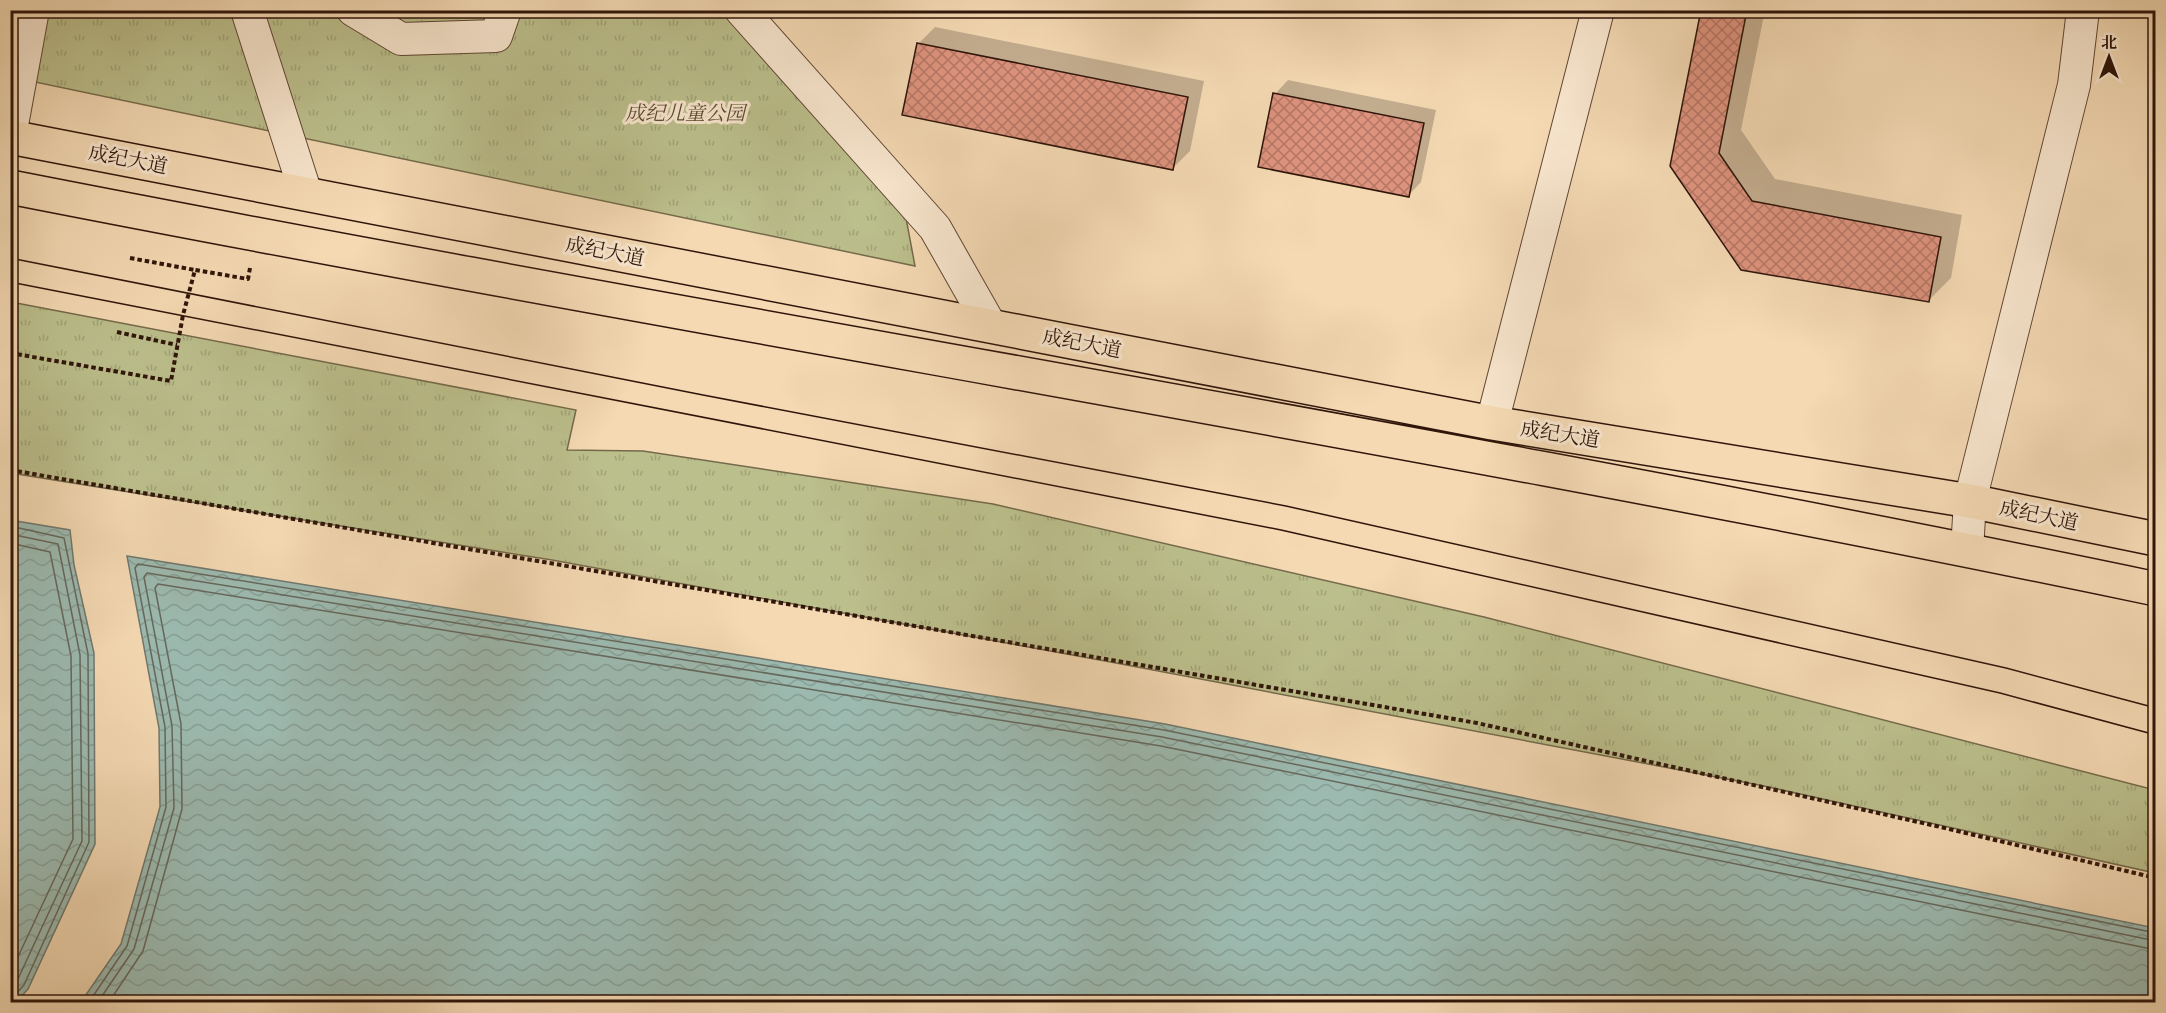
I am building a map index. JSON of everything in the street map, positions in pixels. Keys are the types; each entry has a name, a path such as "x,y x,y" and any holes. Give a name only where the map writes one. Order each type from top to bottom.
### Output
{"main road":[{"name":"成纪大道","path":"10,136 1492,423 1970,501 2156,539"},
{"name":"成纪大道","path":"10,187 257,235 991,366 1967,550 2156,589"}],"street":[{"path":"10,136 33,10"},
{"path":"247,10 306,194"},
{"path":"353,10 401,39 496,36 505,10"},
{"path":"741,10 935,228 990,326"},
{"path":"1492,423 1598,10"},
{"path":"1967,550 1970,501 2074,85 2083,10"}],"path":[{"path":"130,258 248,279 257,235"},
{"path":"10,353 171,381 195,270"},
{"path":"117,332 177,345"},
{"path":"10,470 1477,723 2156,878"}],"green space":[{"name":"成纪儿童公园","path":"11,11 732,11 900,186 915,266 11,77"},
{"path":"11,302 576,410 567,450 643,451 993,504 1484,617 2155,790 2155,873 1764,786 1116,663 552,560 11,473"}],"water":[{"path":"10,520 70,530 74,565 94,653 95,844 28,989 16,1002 10,1002"},
{"path":"127,556 1165,724 2155,928 2155,1002 81,1002 121,944 160,807 159,728"}],"building":[{"path":"1701,10 1747,10 1719,153 1752,201 1941,237 1929,302 1741,270 1670,166"},
{"path":"917,43 1188,97 1173,170 902,115"},
{"path":"1273,93 1424,123 1409,197 1258,167"}],"tram line":[{"path":"10,258 703,395 1286,506 2006,668 2156,708"},
{"path":"10,282 1281,530 2000,693 2156,735"}]}
